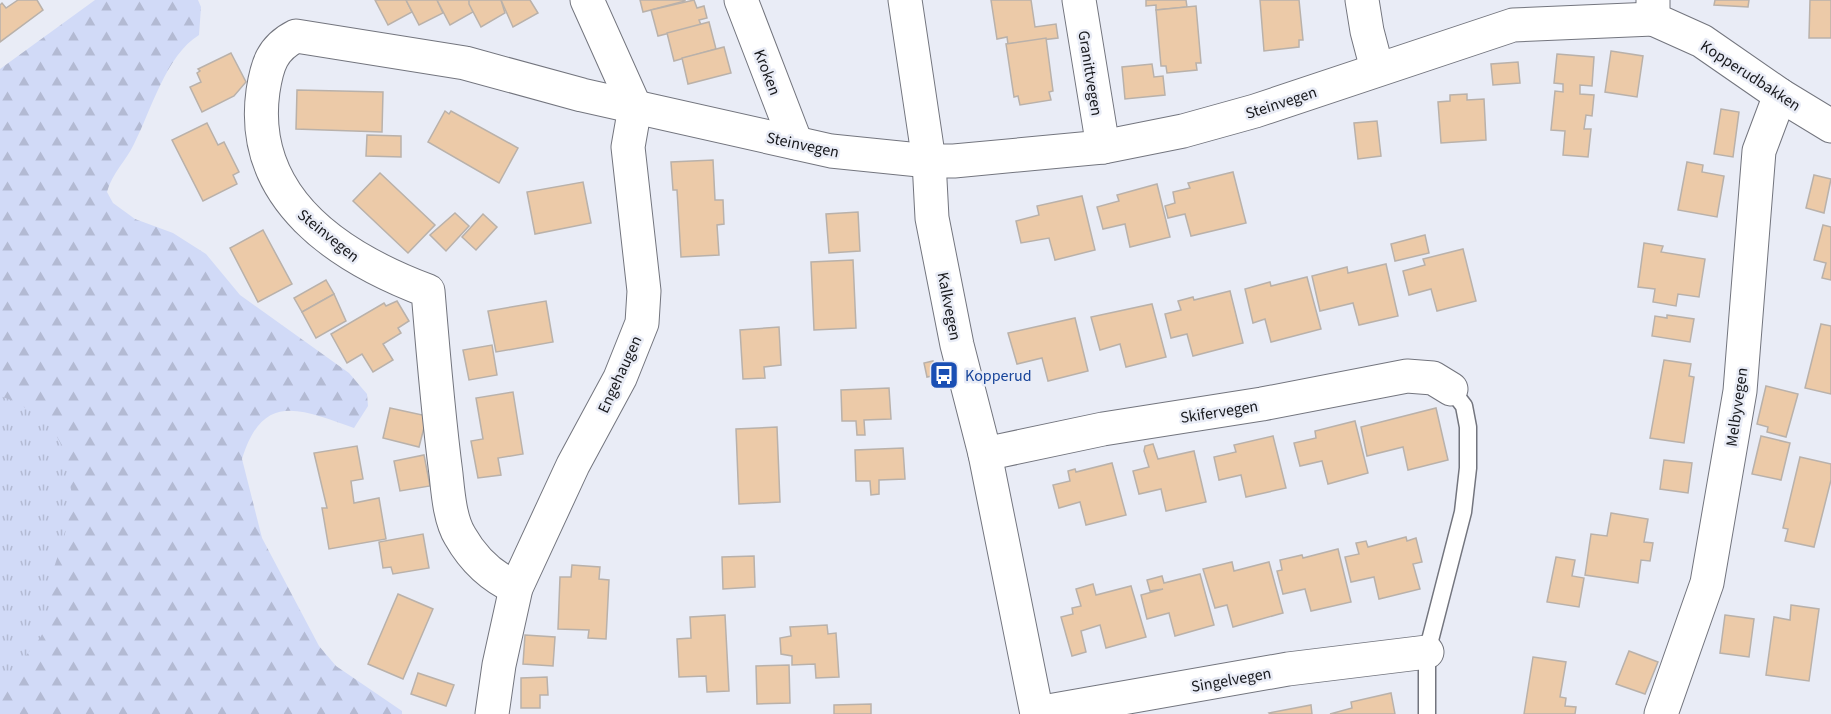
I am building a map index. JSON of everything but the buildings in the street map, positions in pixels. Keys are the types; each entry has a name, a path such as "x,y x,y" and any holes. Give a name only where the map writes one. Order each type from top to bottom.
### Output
{"street":[{"path":"587,0 634,107"},
{"name":"Kroken","path":"741,0 796,143"},
{"name":"Kalkvegen","path":"904,0 929,161 935,229 957,345 985,454 1037,713"},
{"name":"Granittvegen","path":"1079,0 1103,147"},
{"path":"1362,0 1377,69"},
{"name":"Steinvegen","path":"516,588 499,580 476,560 458,534 448,492 439,426 428,291 392,278 351,257 301,216 282,189 266,150 262,100 266,74 273,52 281,43 296,36 465,63 634,107 831,151 929,161 1103,147 1183,131 1245,114 1513,25 1653,10"},
{"name":"Kopperudbakken","path":"1653,10 1702,41 1780,96 1831,126"},
{"name":"Melbyvegen","path":"1661,714 1707,583 1740,391 1759,151 1780,96"},
{"name":"Engehaugen","path":"492,714 499,665 516,588 573,465 620,378 642,323 644,291 628,147 634,107"},
{"name":"Skifervegen","path":"985,454 1103,429 1262,404 1407,376 1433,378 1451,389"},
{"name":"Singelvegen","path":"1037,713 1288,669 1427,652"}],"lane":[{"path":"1427,714 1427,652 1463,512 1468,468 1468,427 1464,406 1451,389"}],"green space":[{"path":"95,0 198,0 201,7 199,35 187,44 168,70 134,144 112,179 107,192 113,203 135,219 173,233 206,254 240,295 349,373 367,394 368,406 354,428 301,412 286,411 273,414 261,423 251,437 242,459 262,538 319,646 336,666 402,711 402,714 0,714 0,688 40,638 53,614 47,588 64,538 73,500 63,448 50,424 16,402 0,396 0,69"},
{"path":"0,380 47,384 73,451 87,591 0,712"}],"place":[{"name":"Kopperud","path":"944,375"}]}
